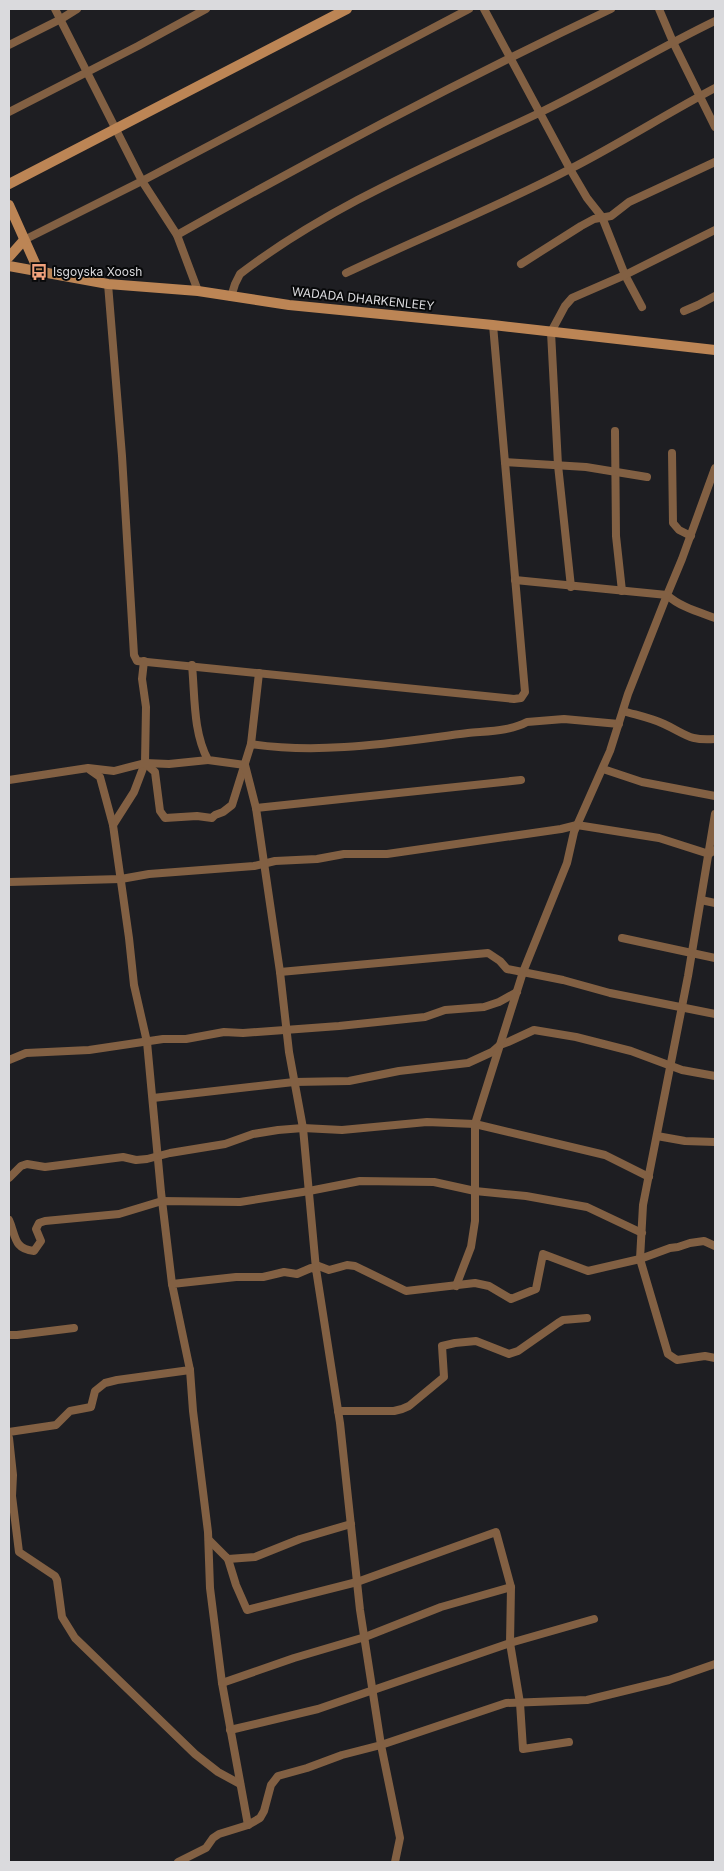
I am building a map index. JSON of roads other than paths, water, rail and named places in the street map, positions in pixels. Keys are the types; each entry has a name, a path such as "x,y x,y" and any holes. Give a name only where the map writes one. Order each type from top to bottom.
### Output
{"main road":[{"path":"9,184 347,9"},
{"path":"9,205 39,272"},
{"path":"9,257 24,240"},
{"name":"WADADA DHARKENLEEY","path":"9,266 108,284 198,291 289,305 493,325 715,350"}],"street":[{"path":"55,9 142,181 177,235 198,291"},
{"path":"9,45 77,9"},
{"path":"9,112 206,9"},
{"path":"24,240 142,181 469,9"},
{"path":"484,9 511,56 539,113 570,169 587,198 602,217 625,275 642,308"},
{"path":"177,235 292,171 511,56 611,9"},
{"path":"659,9 673,42 715,127"},
{"path":"231,297 240,274 320,221 413,171 539,113 715,21"},
{"path":"346,273 509,199 570,169 715,88"},
{"path":"521,264 581,226 602,217 611,216 630,202 715,162"},
{"path":"571,587 558,465 551,332 565,306 572,298 625,275 715,230"},
{"path":"108,284 123,475 134,655 137,660 347,683 521,698 525,692 493,325"},
{"path":"684,310 698,306 715,296"},
{"path":"615,431 616,536 622,591"},
{"path":"672,453 674,523 679,530 691,536"},
{"path":"505,462 616,471 648,478"},
{"path":"456,1286 471,1247 476,1221 475,1124 522,972 567,863 577,825 602,769 715,468"},
{"path":"515,580 667,595 673,600 702,614 715,618"},
{"path":"113,826 134,792 145,763 146,707 142,679 144,661"},
{"path":"192,666 199,737 208,760"},
{"path":"145,763 155,772 160,811 165,818 197,816 212,818 232,805 251,744 259,673"},
{"path":"623,710 664,724 695,740 715,739"},
{"path":"251,744 272,747 326,748 386,744 492,731 528,722 564,719 619,724"},
{"path":"9,780 88,768 114,771 145,763 169,764 208,760 245,764"},
{"path":"245,764 256,808 280,972 286,1029 303,1128 316,1267 338,1411 357,1582 372,1689 400,1838 395,1862"},
{"path":"88,768 100,777 113,826 134,985 147,1042 162,1202 172,1284 190,1370 193,1411 209,1540 210,1588 222,1683 248,1825"},
{"path":"602,769 642,782 715,796"},
{"path":"256,808 521,780"},
{"path":"715,814 712,852 701,900 682,1008 643,1205 640,1259 668,1354 677,1360 705,1356 715,1358"},
{"path":"9,882 121,880 167,872 264,864 275,861 344,854 387,854 561,829 577,825 659,838 712,852"},
{"path":"701,900 715,903"},
{"path":"622,938 715,958"},
{"path":"280,972 488,953 500,960 507,969 564,980 610,993 715,1014"},
{"path":"9,1060 26,1053 89,1050 162,1039 186,1039 224,1032 243,1033 339,1026 425,1017 445,1010 484,1007 500,1002 517,992"},
{"path":"153,1098 294,1082 349,1080 399,1071 468,1063 492,1052 500,1045 534,1030 543,1030 631,1051 682,1070 715,1076"},
{"path":"9,1178 21,1166 27,1164 45,1167 124,1157 141,1160 225,1144 253,1134 303,1128 342,1130 426,1122 475,1124 605,1155 649,1177"},
{"path":"656,1136 685,1141 715,1142"},
{"path":"9,1220 15,1239 21,1247 34,1251 41,1241 36,1229 39,1222 119,1214 162,1202 240,1202 360,1181 434,1182 475,1191 526,1196 587,1207 642,1233"},
{"path":"172,1284 236,1277 263,1277 284,1272 297,1274 316,1267 328,1270 347,1265 355,1266 406,1291 475,1283 489,1286 511,1298 536,1289 543,1254 588,1271 640,1259 690,1242 704,1241 715,1246"},
{"path":"338,1411 394,1411 409,1406 444,1377 442,1346 455,1342 476,1341 509,1354 518,1350 558,1322 586,1318"},
{"path":"9,1335 74,1328"},
{"path":"9,1432 56,1425 70,1411 91,1407 95,1391 105,1383 126,1378 190,1370"},
{"path":"9,1438 13,1475 12,1496 19,1552 55,1576 62,1618 75,1638 195,1754 218,1772 240,1784"},
{"path":"228,1559 255,1556 300,1539 351,1524"},
{"path":"209,1540 228,1559 236,1585 247,1610 357,1582 496,1532 511,1587 510,1643 520,1703 523,1750 569,1742"},
{"path":"222,1683 294,1658 365,1637 442,1607 511,1587"},
{"path":"230,1730 318,1709 510,1643 594,1619"},
{"path":"178,1862 206,1848 218,1834 248,1825 260,1818 264,1811 271,1785 278,1776 506,1704 587,1700 669,1680 715,1664"}],"place":[{"name":"Isgoyska Xoosh","path":"39,272"}]}
